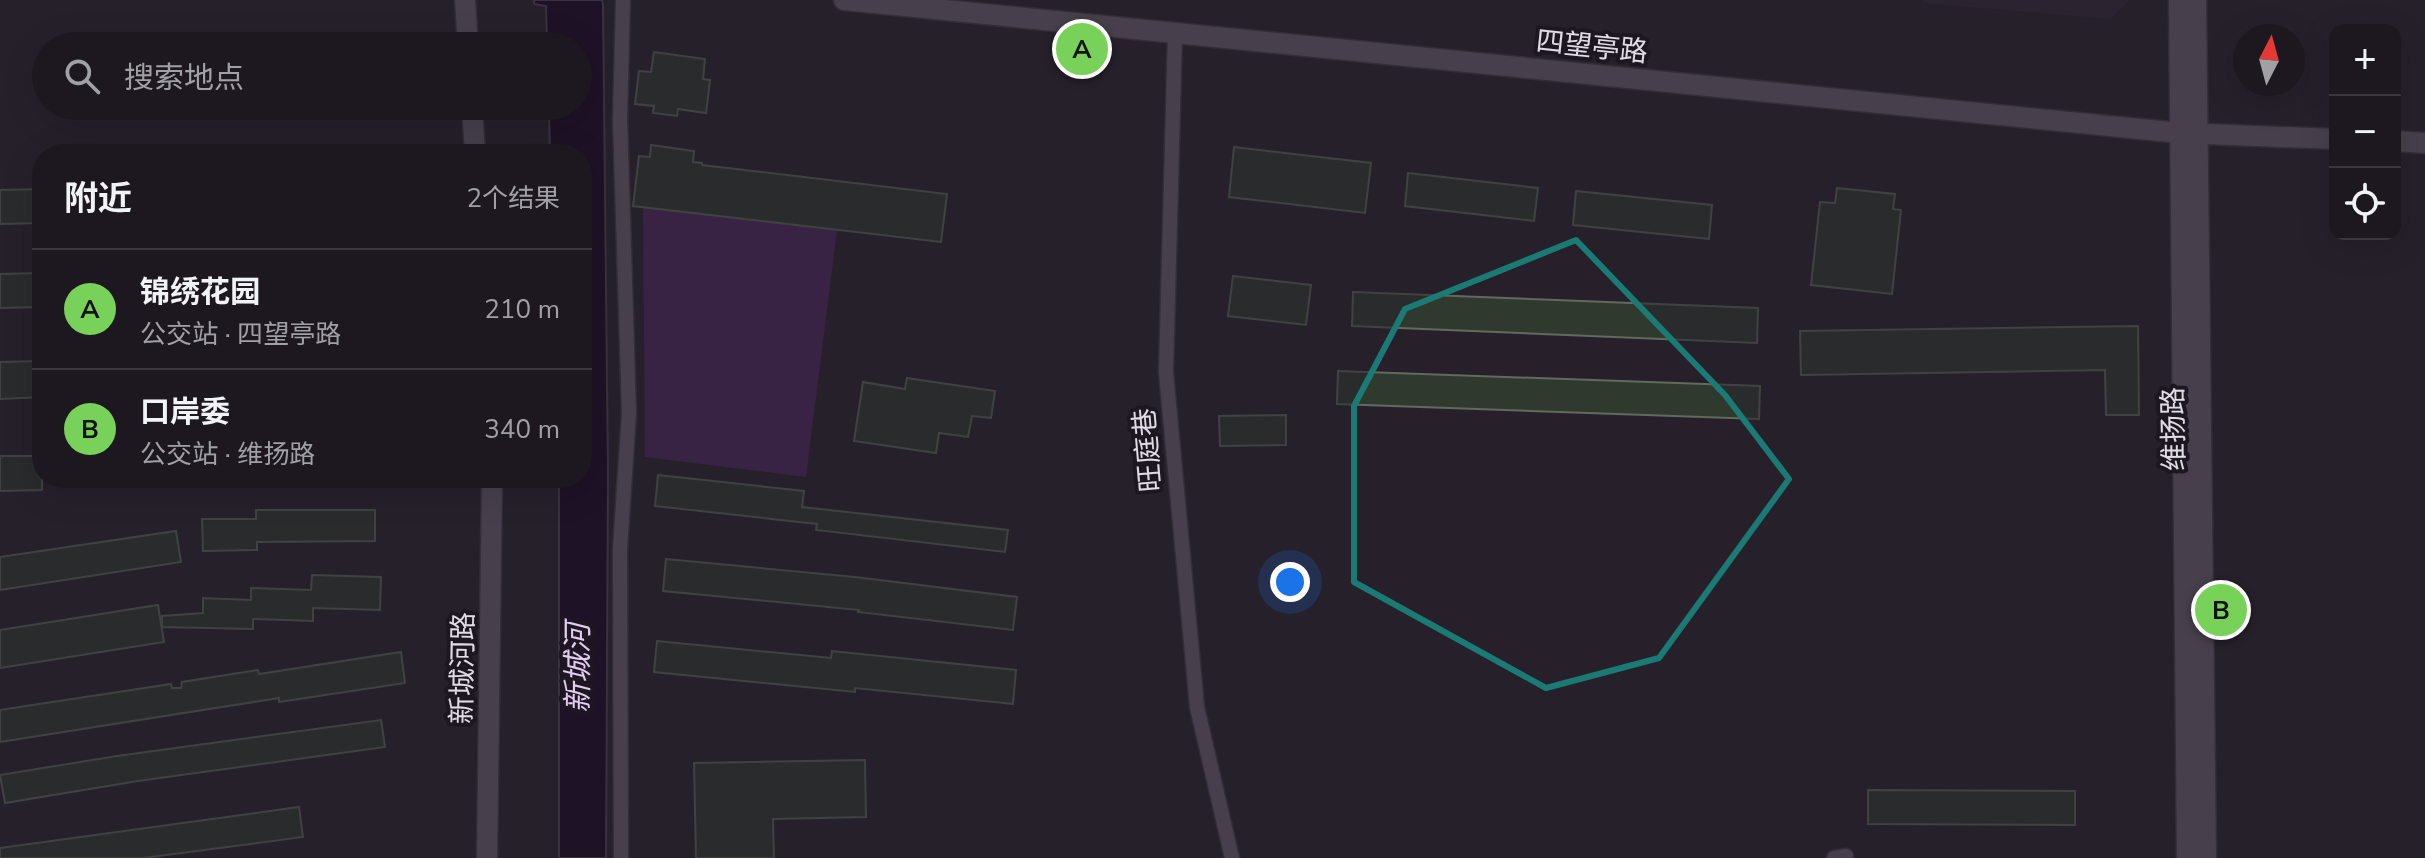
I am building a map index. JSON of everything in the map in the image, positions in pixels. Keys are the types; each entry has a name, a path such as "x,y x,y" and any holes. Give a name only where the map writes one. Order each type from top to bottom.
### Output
{"street":[{"path":"465,0 467,32"},
{"path":"621,858 620,549 629,413 620,119 623,0"},
{"name":"四望亭路","path":"844,0 2189,133 2329,139"},
{"name":"维扬路","path":"2179,0 2189,133 2206,858"},
{"name":"维扬路","path":"2187,858 2189,133 2196,0"},
{"name":"旺庭巷","path":"1175,33 1166,372 1197,707 1232,858"},
{"path":"473,120 474,144"},
{"path":"2401,141 2425,143"},
{"name":"新城河路","path":"487,858 492,488"}],"highlighted area":[{"path":"1576,240 1725,395 1789,479 1659,658 1546,688 1354,582 1354,406 1405,309"}],"shaded area":[{"path":"1923,0 2130,0 2110,19 1923,3"},
{"path":"643,207 837,230 806,477 645,457"}],"water":[{"name":"新城河","path":"534,0 602,0 603,4 608,473 606,858 559,858 559,488 592,488 592,144 550,144 549,120 592,120 592,32 547,32 546,6 534,4"}],"building":[{"path":"654,52 705,59 703,79 710,80 706,113 678,109 677,116 653,113 654,106 635,104 639,71 651,72"},
{"path":"651,145 694,151 693,162 702,165 947,194 941,242 633,206 639,156 650,157"},
{"path":"1234,147 1371,163 1365,213 1229,197"},
{"path":"1408,173 1538,188 1534,221 1405,206"},
{"path":"1837,188 1895,194 1893,209 1901,210 1892,294 1811,285 1820,202 1835,203"},
{"path":"32,189 32,223 0,224 0,190"},
{"path":"1576,191 1712,205 1709,239 1573,225"},
{"path":"32,273 32,307 0,308 0,274"},
{"path":"1233,276 1311,285 1306,325 1228,316"},
{"path":"1353,292 1758,308 1757,343 1352,326"},
{"path":"2138,326 2139,415 2106,415 2105,370 1801,375 1800,331"},
{"path":"32,361 32,397 0,399 0,362"},
{"path":"1338,371 1760,386 1759,419 1337,404"},
{"path":"907,378 995,391 991,418 972,416 968,437 939,433 936,453 854,441 863,382 905,389"},
{"path":"1286,415 1286,445 1220,446 1219,416"},
{"path":"0,456 32,456 32,488 42,490 0,491"},
{"path":"658,475 804,491 802,507 1008,530 1005,552 816,530 817,524 655,506"},
{"path":"256,510 375,510 375,541 257,542 257,550 203,551 202,519 256,519"},
{"path":"176,531 181,562 0,590 0,557"},
{"path":"666,559 855,577 1017,597 1013,630 859,610 663,591"},
{"path":"312,575 381,577 380,610 313,608 313,621 253,619 253,629 162,627 162,616 203,613 203,598 251,600 251,588 311,590"},
{"path":"158,605 164,642 0,668 0,630"},
{"path":"657,641 831,658 832,651 1016,670 1013,704 654,672"},
{"path":"401,652 405,683 279,702 279,698 0,742 0,710 171,684 172,688 181,688 182,682 258,670 259,674"},
{"path":"381,720 385,747 5,803 0,775"},
{"path":"865,760 866,817 773,819 774,858 696,858 694,763"},
{"path":"1868,790 2075,791 2075,825 1868,824"},
{"path":"299,807 303,837 143,858 0,858 0,848"}],"place":[{"name":"锦绣花园","path":"1082,49"},
{"name":"口岸委","path":"2221,610"}]}
